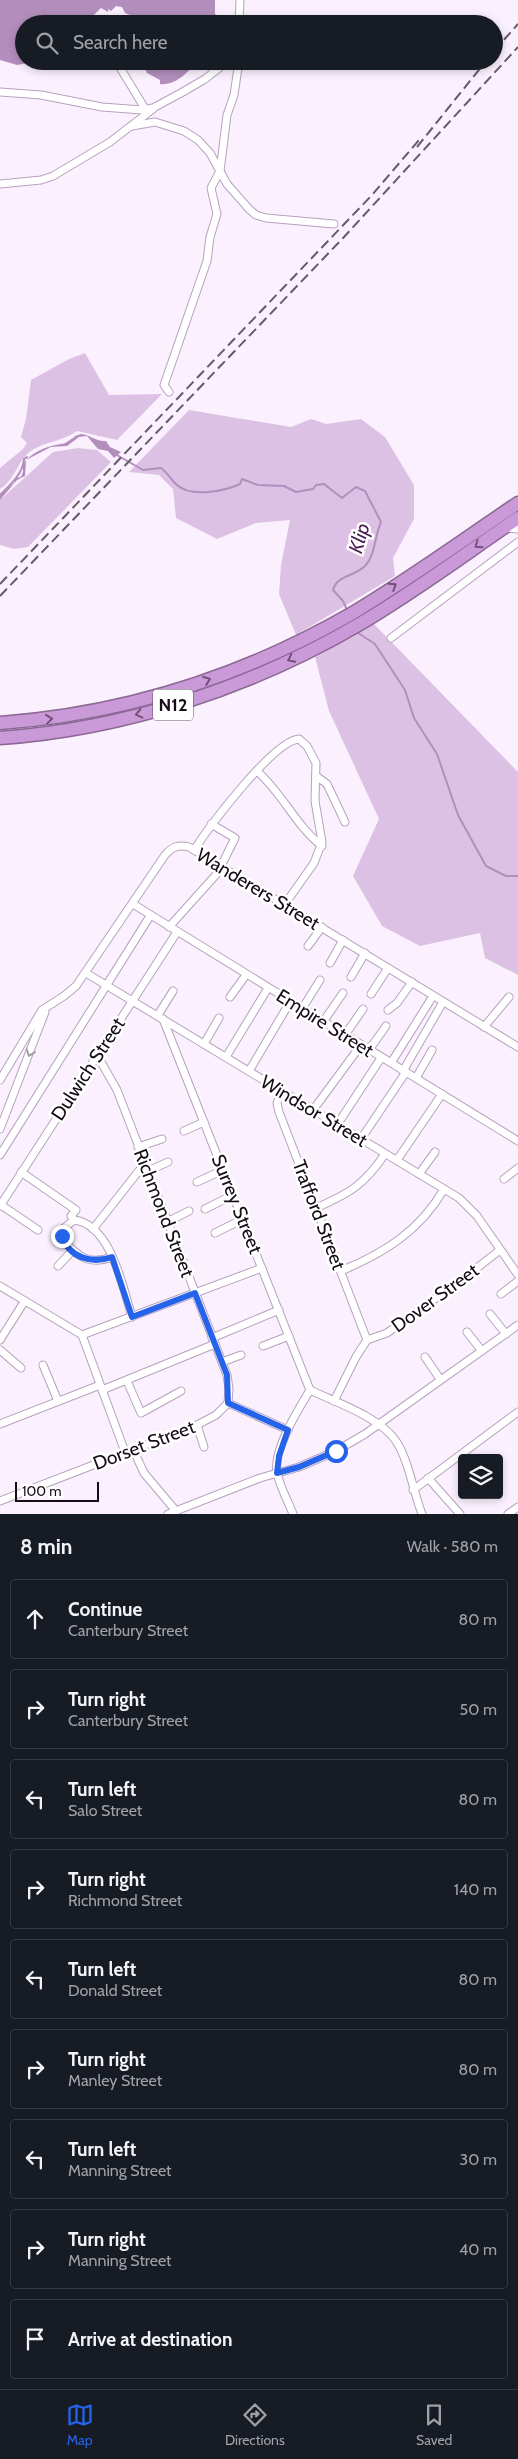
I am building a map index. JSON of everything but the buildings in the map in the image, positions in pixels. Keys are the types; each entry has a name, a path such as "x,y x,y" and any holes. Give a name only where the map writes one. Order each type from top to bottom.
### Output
{"highway":[{"name":"N12","path":"0,723 89,713 161,695 277,652 353,612 518,503"},
{"name":"N12","path":"0,738 76,728 162,709 230,686 335,638 359,624 518,518"}],"street":[{"path":"239,15 240,0"},
{"path":"122,70 155,122"},
{"path":"0,184 41,180 53,176 110,142 132,126 149,110 205,79 216,70"},
{"path":"169,392 164,385 207,261 210,237 217,214 211,188 220,171 227,115 234,95 237,70"},
{"path":"0,92 41,95 102,107 149,110"},
{"path":"132,126 155,122 184,131 198,140 210,152 227,184 256,215 266,218 334,224"},
{"path":"503,528 518,529"},
{"path":"391,638 518,542"},
{"path":"194,850 211,824 258,772 290,742 299,739 308,746 312,754 316,776 316,814 322,846 309,871 284,904"},
{"path":"258,772 277,790 310,835 322,846"},
{"path":"316,776 327,784 345,822"},
{"path":"169,927 222,867 235,838 211,824"},
{"name":"Wanderers Street","path":"46,1007 71,992 169,851 180,845 194,850 518,1047"},
{"name":"Empire Street","path":"133,904 518,1141"},
{"path":"0,1155 108,986 150,916"},
{"path":"308,946 322,927"},
{"name":"Dulwich Street","path":"0,1206 177,932"},
{"path":"330,963 343,940"},
{"path":"351,977 365,953"},
{"path":"371,994 388,968"},
{"name":"Windsor Street","path":"86,973 444,1189 472,1211 518,1275"},
{"path":"230,997 246,975"},
{"path":"302,1009 320,980"},
{"path":"388,1010 397,1003 412,982"},
{"path":"226,1057 268,988"},
{"path":"160,1017 173,991"},
{"path":"324,1022 343,992"},
{"path":"391,1063 433,996"},
{"path":"484,1027 509,998"},
{"path":"249,1071 290,1002"},
{"path":"361,1140 404,1071 443,1002"},
{"path":"0,1080 46,1007"},
{"path":"0,1129 46,1007"},
{"path":"345,1036 363,1009"},
{"name":"Surrey Street","path":"160,1017 204,1122 310,1390"},
{"path":"204,1044 219,1018"},
{"path":"369,1050 386,1026"},
{"path":"312,1110 361,1045"},
{"path":"416,1078 432,1050"},
{"name":"Richmond Street","path":"97,1055 116,1090 222,1362 229,1388 228,1403"},
{"path":"337,1125 381,1058"},
{"name":"Trafford Street","path":"282,1090 277,1103 279,1112 367,1340"},
{"path":"397,1160 442,1094"},
{"path":"184,1131 204,1122"},
{"path":"138,1147 162,1139"},
{"path":"419,1174 435,1152"},
{"path":"316,1208 342,1197 357,1187 369,1176 385,1154"},
{"path":"148,1171 168,1162"},
{"path":"93,1229 145,1163"},
{"path":"504,1179 518,1168"},
{"path":"197,1182 223,1170"},
{"path":"22,1172 76,1210 72,1216 74,1220"},
{"path":"341,1271 378,1254 405,1236 422,1220 444,1189"},
{"path":"205,1209 233,1195"},
{"path":"0,1206 38,1230"},
{"path":"167,1222 189,1212"},
{"path":"215,1233 243,1219"},
{"path":"74,1220 85,1223 104,1241 112,1257 132,1317"},
{"path":"74,1220 63,1229 62,1236 64,1242 72,1250 87,1261 102,1261 112,1257"},
{"path":"58,1266 72,1250"},
{"name":"Dover Street","path":"367,1340 387,1333 500,1250"},
{"path":"82,1336 262,1268"},
{"path":"501,1294 518,1281"},
{"path":"0,1286 82,1336 125,1452"},
{"path":"0,1340 24,1302"},
{"path":"0,1424 58,1402 127,1381 279,1310"},
{"path":"490,1314 506,1334"},
{"path":"168,1514 277,1473 299,1467 329,1454 379,1424 440,1379 518,1326"},
{"path":"467,1332 482,1351"},
{"path":"263,1346 289,1336"},
{"path":"334,1401 352,1364 367,1340"},
{"path":"0,1350 20,1368"},
{"path":"222,1362 241,1355"},
{"path":"425,1357 440,1379"},
{"path":"43,1365 58,1402"},
{"path":"127,1381 142,1413 181,1392"},
{"path":"293,1514 277,1473 279,1456 288,1430 310,1390 379,1424 389,1433 400,1449 422,1514"},
{"path":"228,1403 288,1430"},
{"name":"Dorset Street","path":"0,1502 197,1425 216,1414 228,1403"},
{"path":"413,1490 518,1412"},
{"path":"197,1425 204,1447"},
{"path":"133,1449 144,1473 176,1511"},
{"path":"428,1478 460,1514"},
{"path":"508,1514 518,1507"}],"shaded area":[{"path":"0,0 215,0 216,15 130,15 125,13 122,7 116,6 111,11 108,9 108,12 101,8 94,15 15,15 15,64 0,60"},
{"path":"146,70 190,70 176,81 166,84 160,84 160,80 147,73"},
{"path":"85,353 109,395 162,394 117,440 77,431 36,448 26,455 10,480 0,489 0,468 23,449 27,443 21,437 26,419 31,380 69,359"},
{"path":"189,410 291,427 311,419 326,424 361,419 385,437 414,485 414,519 393,558 395,576 296,635 279,594 281,565 290,520 256,523 217,539 176,518 173,489 159,475 129,472"},
{"path":"81,434 106,441 110,447 121,452 114,458 108,451 98,449 87,436 79,437 67,446 51,447 26,460 44,448 69,443 75,436"},
{"path":"78,448 97,450 111,462 28,547 14,549 0,545 0,500 53,452"},
{"path":"26,460 25,476 17,480 0,500 0,494 14,483 16,478 21,477 23,463"},
{"path":"373,623 518,772 518,975 485,958 480,933 420,946 382,926 353,876 379,819 329,711 315,657"}],"waterway":[{"name":"Klip","path":"64,445 73,439"},
{"name":"Klip","path":"115,454 143,470 161,468 177,485 191,491 208,492 226,489 240,484 242,479 258,485 284,486 296,492 313,489 316,485 324,484 342,498 356,487 365,491 381,522 368,562 361,570 338,581 333,590 343,601 347,610"},
{"name":"Klip","path":"0,495 19,474 24,459 27,457"},
{"name":"Klip","path":"355,631 375,644 405,690 414,718 437,754 458,815 486,866 506,876 518,876"}],"railway":[{"path":"503,41 518,24"},
{"path":"503,63 518,47"},
{"path":"417,147 479,70"},
{"path":"0,596 344,237 497,70"},
{"path":"0,584 372,195 419,140"}],"route":[{"path":"62,1236 64,1242 72,1250 87,1261 102,1261 112,1257 132,1317 195,1293 227,1375 229,1388 228,1403 288,1430 279,1456 277,1473 316,1461 336,1451"}]}
